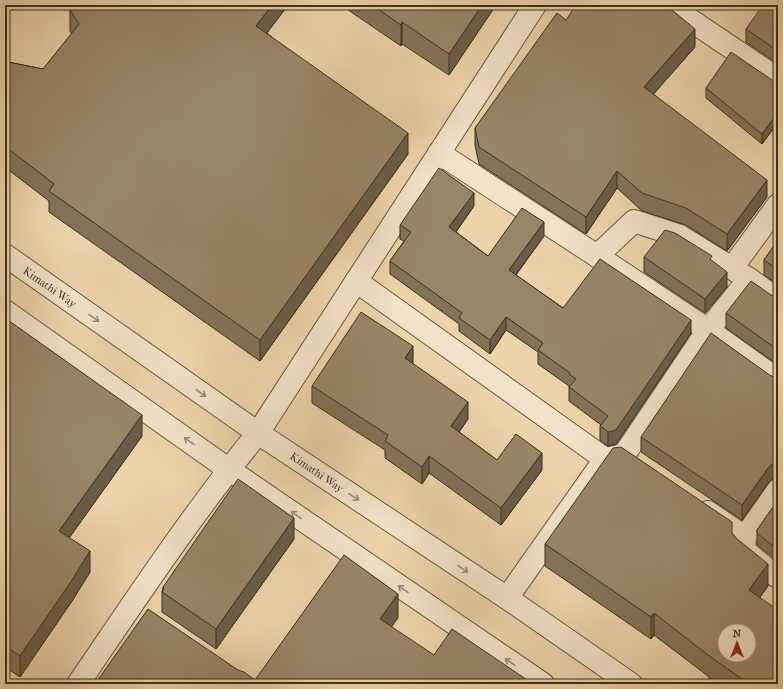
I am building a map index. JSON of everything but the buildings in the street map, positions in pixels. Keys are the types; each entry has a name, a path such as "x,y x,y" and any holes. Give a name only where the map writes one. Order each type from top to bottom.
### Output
{"street":[{"path":"78,684 228,469 258,433 535,5"},
{"path":"668,5 778,79"},
{"path":"439,153 708,330 778,380"},
{"path":"507,598 622,459 708,330 741,274 778,205"},
{"path":"597,256 634,221 680,236 741,274 778,300"},
{"name":"Kimathi Way","path":"5,255 258,433 507,598 631,684"},
{"path":"356,281 622,459"},
{"path":"5,311 228,469 542,684"},
{"path":"778,490 745,537 744,550 778,577"},
{"path":"694,502 745,537"},
{"path":"131,606 150,619"}]}
